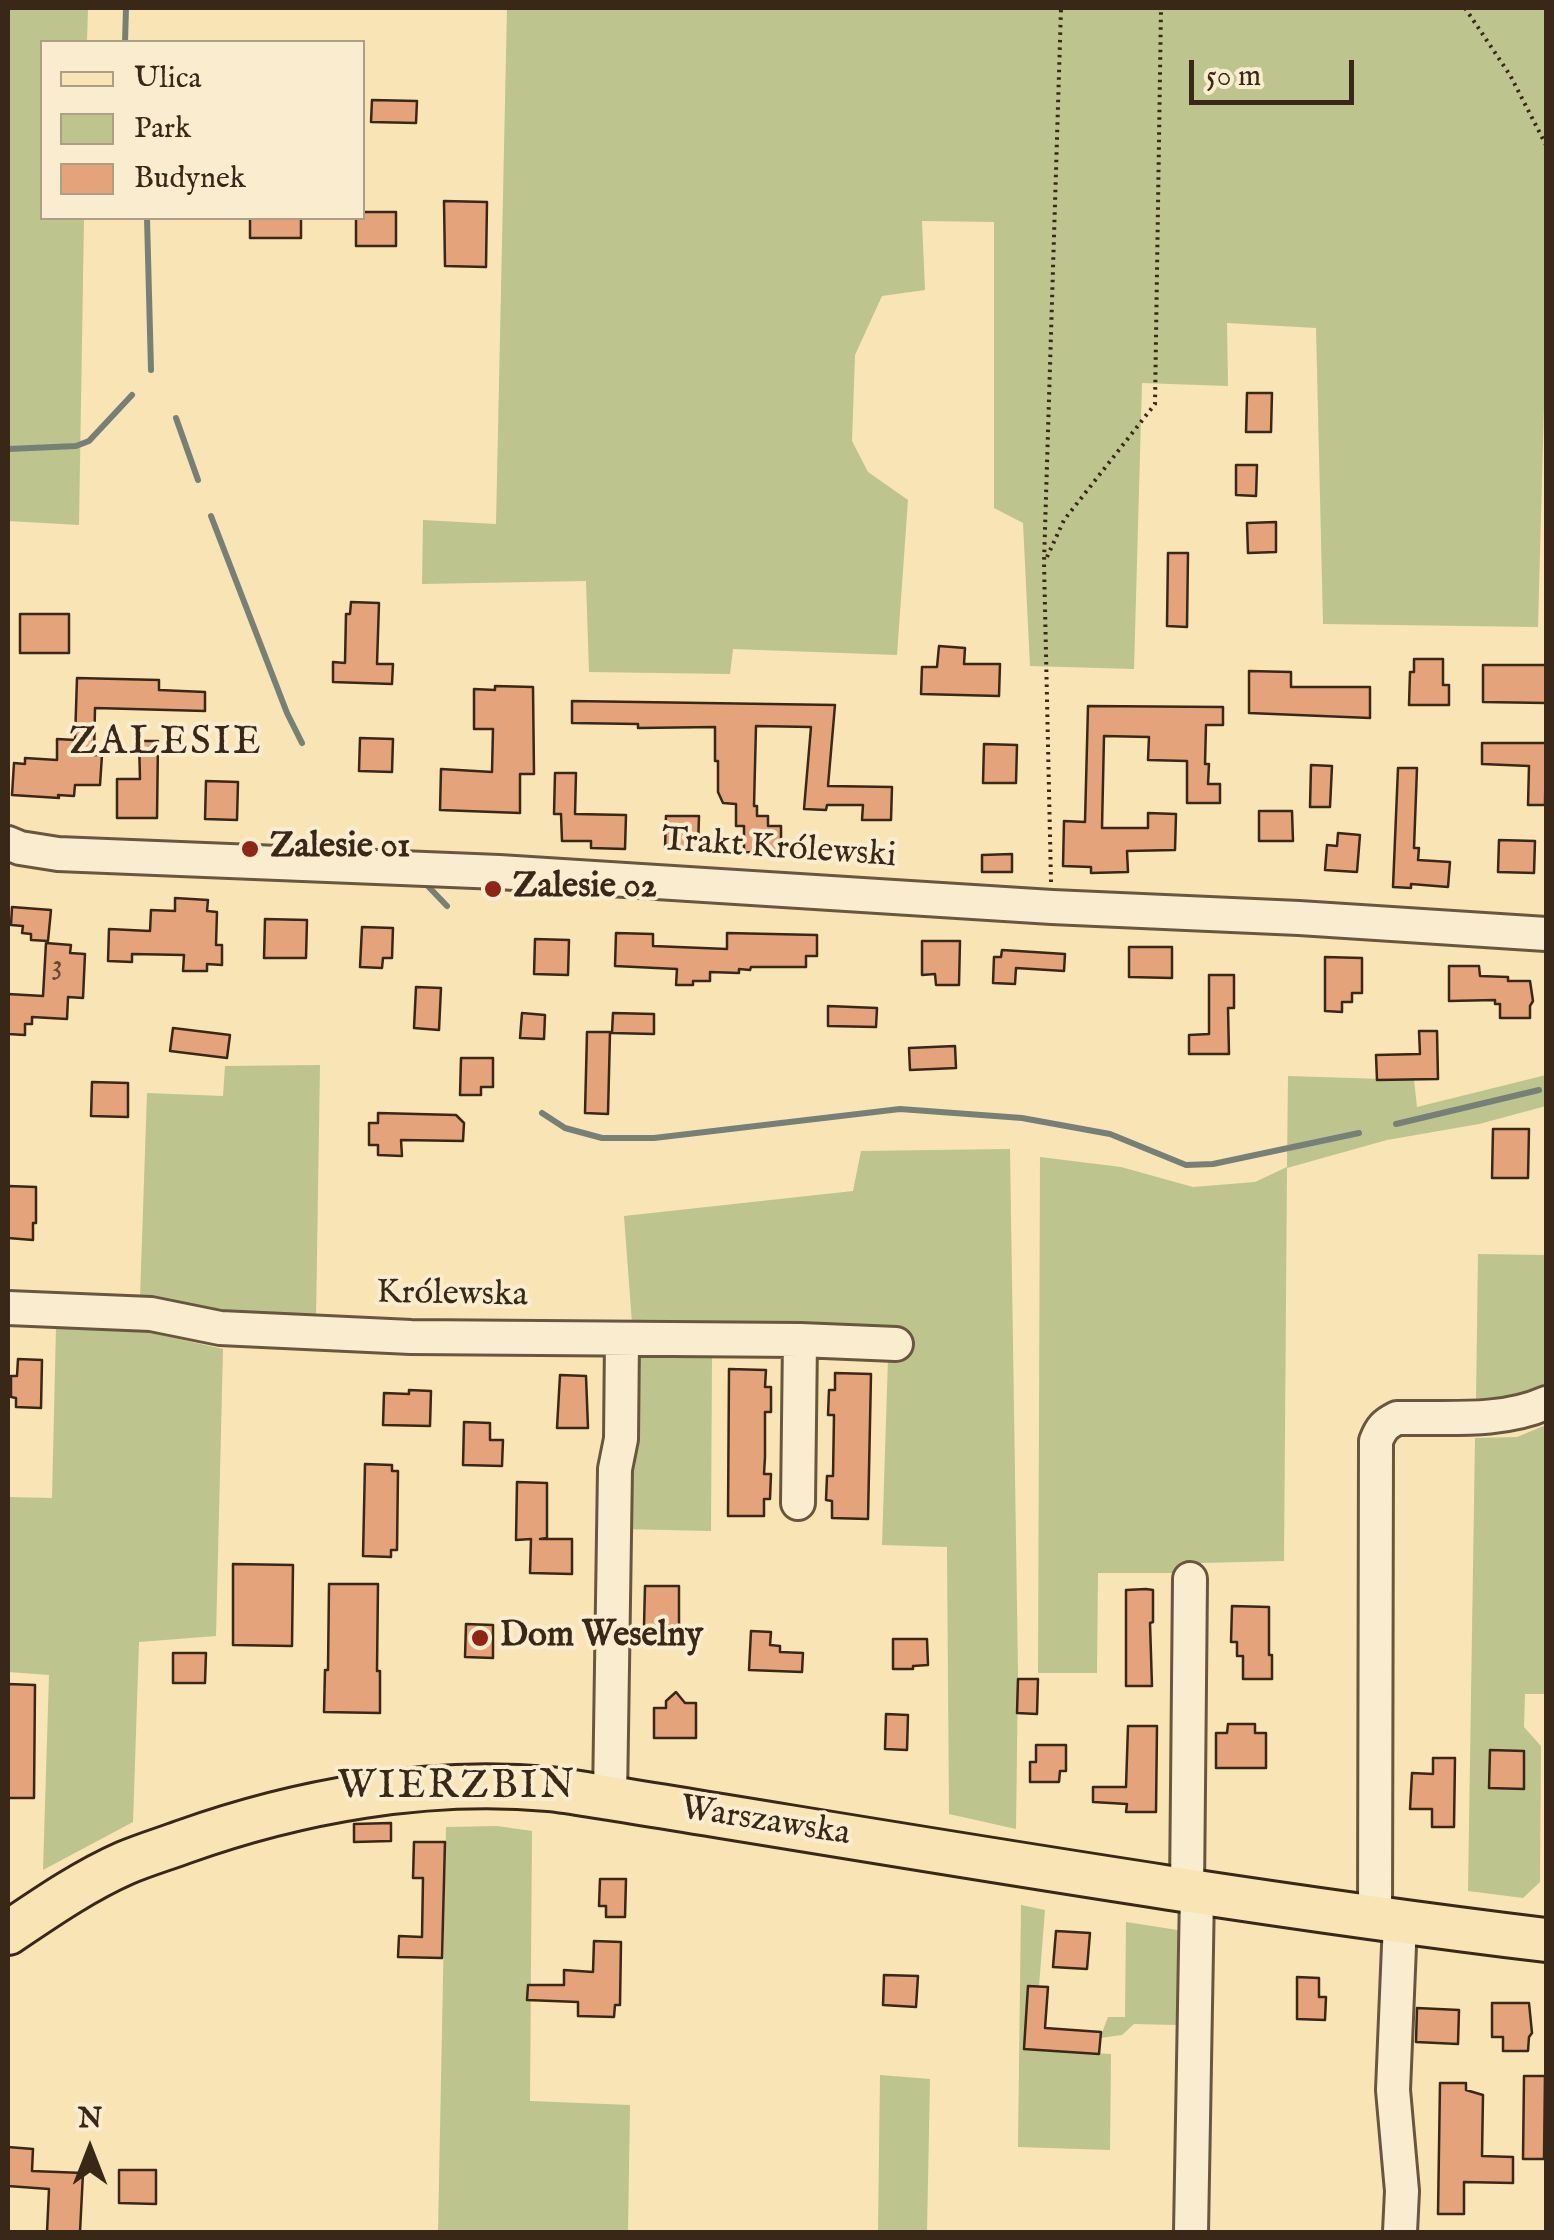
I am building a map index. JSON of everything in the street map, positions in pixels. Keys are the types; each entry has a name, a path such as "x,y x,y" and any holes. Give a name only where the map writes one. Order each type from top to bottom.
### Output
{"main road":[{"name":"Warszawska","path":"8,1933 47,1906 125,1863 236,1823 385,1793 492,1787 549,1789 1192,1892 1546,1940"}],"street":[{"name":"Trakt Królewski","path":"8,843 58,854 481,871 1546,934"},
{"name":"Królewska","path":"8,1308 151,1314 220,1328 411,1336 896,1344"},
{"path":"610,1798 615,1469 621,1439 622,1340"},
{"path":"798,1502 800,1340"},
{"path":"1400,2232 1402,2191 1393,2090 1376,1441 1381,1428 1398,1418 1499,1416 1532,1410 1546,1403"},
{"path":"1190,1579 1191,2232"}],"path":[{"path":"1052,907 1044,562 1060,8"},
{"path":"1044,562 1064,520 1156,404 1161,8"},
{"path":"1465,8 1510,75 1546,145"}],"green space":[{"path":"8,8 88,8 87,40 40,40 40,220 84,220 79,525 8,521"},
{"path":"507,8 1546,8 1546,332 1538,627 1323,624 1316,328 1227,323 1228,386 1142,383 1134,669 1030,666 1023,523 994,508 994,222 922,221 925,290 882,296 855,355 852,441 868,472 908,500 897,655 733,649 730,674 589,672 586,581 422,584 423,520 496,524"},
{"path":"320,1065 316,1317 220,1316 140,1298 147,1093 223,1096 225,1066"},
{"path":"1546,1075 1546,1106 1479,1124 1387,1140 1287,1168 1284,1561 1182,1562 1181,1573 1098,1573 1097,1673 1038,1673 1040,1157 1121,1167 1193,1187 1255,1182 1287,1167 1288,1076 1414,1080 1417,1107"},
{"path":"1010,1149 1018,1671 1016,1829 949,1814 947,1547 882,1545 888,1359 632,1323 624,1216 853,1191 861,1151"},
{"path":"1478,1254 1546,1255 1546,1388 1519,1401 1476,1401"},
{"path":"56,1327 139,1330 223,1349 216,1636 139,1642 133,1822 43,1870 49,1675 8,1672 8,1497 52,1498"},
{"path":"712,1356 711,1531 621,1529 632,1357"},
{"path":"1546,1425 1546,1694 1525,1694 1524,1727 1541,1746 1540,1882 1523,1898 1468,1891 1475,1438 1517,1437"},
{"path":"497,1826 532,1831 530,2101 630,2105 628,2232 438,2232 446,1827"},
{"path":"1021,1905 1045,1910 1039,1986 1028,1986 1024,2049 1111,2054 1110,2150 1018,2147"},
{"path":"1126,1922 1184,1931 1178,2025 1134,2024 1122,2035 1100,2038 1108,2017 1125,2017"},
{"path":"880,2075 930,2079 927,2232 878,2232"}],"building":[{"path":"372,100 417,101 416,123 371,122"},
{"path":"444,201 487,202 486,267 445,266"},
{"path":"365,212 396,212 396,246 356,246 356,220 365,220"},
{"path":"250,220 301,220 301,238 250,238"},
{"path":"1247,393 1272,393 1271,432 1246,432"},
{"path":"1236,465 1257,465 1256,496 1236,495"},
{"path":"1276,522 1276,552 1248,553 1247,523"},
{"path":"1168,553 1188,553 1187,627 1167,626"},
{"path":"351,602 379,603 377,664 393,664 392,684 333,682 333,662 345,663 346,614 350,614"},
{"path":"20,614 69,614 69,653 20,653"},
{"path":"939,646 965,648 964,664 1000,664 999,696 921,694 922,667 937,667"},
{"path":"1414,659 1443,659 1443,685 1449,685 1449,705 1409,705"},
{"path":"1483,665 1546,665 1546,703 1483,702"},
{"path":"1249,671 1291,672 1291,687 1370,687 1370,718 1249,713"},
{"path":"77,678 159,680 159,690 205,692 205,711 95,708 94,755 102,755 100,785 75,785 74,796 58,795 59,798 12,795 14,763 25,764 25,758 57,760 57,739 75,740"},
{"path":"495,686 533,687 534,774 520,774 520,813 440,810 441,769 492,772 493,729 474,729 474,689 495,690"},
{"path":"572,701 835,705 828,786 892,787 891,820 862,820 863,805 804,809 811,727 756,726 754,806 757,816 768,816 768,826 781,826 781,853 744,852 744,826 736,826 736,804 723,803 718,792 715,727 638,728 638,724 572,723"},
{"path":"1088,706 1223,707 1223,725 1206,725 1208,784 1220,784 1220,803 1187,803 1187,761 1148,760 1149,737 1104,736 1102,828 1148,828 1148,813 1176,814 1175,850 1127,851 1128,872 1091,873 1091,867 1063,866 1064,821 1085,822"},
{"path":"360,738 393,739 392,772 359,771"},
{"path":"139,741 158,741 157,818 117,818 117,779 140,779"},
{"path":"1482,743 1546,743 1545,805 1528,805 1529,766 1482,764"},
{"path":"984,744 1017,745 1016,783 983,783"},
{"path":"1311,765 1332,766 1330,807 1310,807"},
{"path":"1398,768 1417,768 1414,848 1419,848 1418,860 1450,862 1448,887 1393,887"},
{"path":"555,773 576,773 575,814 626,815 625,849 591,848 591,841 562,841 561,814 554,814"},
{"path":"206,781 238,782 237,820 205,819"},
{"path":"1259,811 1292,811 1293,841 1259,841"},
{"path":"666,816 699,816 698,850 665,849"},
{"path":"1338,833 1360,835 1357,872 1325,870 1327,845 1337,846"},
{"path":"1499,840 1535,841 1534,873 1498,872"},
{"path":"1012,854 1012,872 982,872 982,855"},
{"path":"175,898 208,900 207,911 217,912 216,945 222,945 222,965 207,964 207,971 183,971 184,955 132,954 132,962 108,961 109,929 150,931 151,910 175,911"},
{"path":"12,907 51,910 48,941 31,940 31,934 22,933 23,926 11,925"},
{"path":"265,919 307,920 306,958 264,958"},
{"path":"362,927 393,928 392,958 383,958 382,968 360,967"},
{"path":"616,933 653,934 653,946 727,949 727,933 817,935 817,956 806,956 806,967 710,972 710,981 676,985 677,969 615,966"},
{"path":"535,939 569,940 568,975 534,974"},
{"path":"922,941 960,941 959,985 936,985 935,974 922,975"},
{"path":"46,943 71,945 70,953 85,954 83,998 68,997 67,1019 32,1017 32,1024 25,1024 25,1035 8,1034 8,994 43,996"},
{"path":"1129,947 1172,947 1172,978 1129,977"},
{"path":"1002,950 1065,954 1064,971 1016,968 1015,984 993,983 994,957 1001,957"},
{"path":"1325,957 1362,958 1362,993 1352,993 1352,1002 1342,1002 1342,1012 1325,1011"},
{"path":"1449,966 1479,966 1480,976 1530,981 1530,1018 1500,1018 1500,1004 1495,1004 1495,1000 1449,1001"},
{"path":"1209,975 1234,975 1234,1008 1228,1008 1229,1054 1189,1054 1189,1035 1209,1034"},
{"path":"416,987 441,988 439,1030 414,1028"},
{"path":"828,1006 877,1008 876,1027 828,1026"},
{"path":"522,1013 545,1015 544,1039 520,1038"},
{"path":"613,1013 654,1014 654,1034 612,1033"},
{"path":"173,1028 230,1035 227,1058 170,1051"},
{"path":"1419,1031 1437,1031 1438,1079 1377,1080 1376,1055 1420,1054"},
{"path":"587,1032 610,1032 608,1114 585,1113"},
{"path":"955,1046 956,1068 910,1070 909,1048"},
{"path":"461,1058 493,1058 493,1087 481,1087 481,1095 460,1095"},
{"path":"92,1082 128,1083 128,1117 91,1116"},
{"path":"378,1113 456,1115 464,1123 463,1141 401,1140 402,1156 378,1155 378,1145 369,1145 369,1123 378,1123"},
{"path":"1493,1129 1529,1129 1528,1178 1492,1178"},
{"path":"8,1186 36,1187 33,1240 8,1238"},
{"path":"18,1359 42,1360 41,1408 16,1407 16,1398 11,1397 11,1376 17,1376"},
{"path":"729,1369 766,1370 765,1387 771,1387 771,1412 765,1412 764,1474 771,1474 770,1499 764,1499 764,1516 728,1516"},
{"path":"835,1373 871,1374 868,1519 832,1518 832,1501 826,1500 827,1476 833,1476 834,1415 828,1415 829,1390 835,1390"},
{"path":"560,1375 586,1376 588,1428 557,1428"},
{"path":"409,1390 431,1391 430,1426 383,1425 384,1393 409,1394"},
{"path":"464,1422 490,1423 490,1440 503,1440 502,1466 463,1465"},
{"path":"365,1464 392,1465 392,1471 398,1471 397,1550 391,1550 391,1557 363,1556"},
{"path":"517,1482 547,1483 547,1538 540,1539 572,1539 572,1574 530,1573 531,1539 516,1540"},
{"path":"233,1564 293,1565 292,1646 233,1645"},
{"path":"329,1584 378,1584 380,1713 324,1712"},
{"path":"645,1586 679,1586 679,1626 644,1626"},
{"path":"1126,1590 1153,1590 1152,1686 1126,1686"},
{"path":"1232,1606 1269,1607 1272,1679 1243,1679 1243,1656 1237,1656 1237,1642 1231,1642"},
{"path":"466,1624 493,1625 493,1658 465,1657"},
{"path":"751,1631 771,1632 770,1645 780,1646 780,1652 803,1653 802,1672 749,1670"},
{"path":"893,1639 927,1639 928,1665 893,1669"},
{"path":"173,1653 206,1653 205,1683 173,1683"},
{"path":"1018,1679 1038,1679 1037,1714 1017,1713"},
{"path":"8,1684 35,1685 34,1798 8,1798"},
{"path":"676,1692 685,1703 696,1703 696,1738 654,1738 654,1708 666,1708 666,1701"},
{"path":"886,1714 908,1715 907,1750 885,1749"},
{"path":"1228,1724 1255,1724 1255,1733 1266,1733 1266,1768 1216,1768 1216,1733 1227,1733"},
{"path":"1128,1726 1157,1726 1156,1812 1126,1812 1127,1804 1093,1802 1093,1787 1126,1787"},
{"path":"1036,1745 1066,1745 1066,1771 1060,1771 1059,1782 1030,1782 1030,1762 1036,1762"},
{"path":"1490,1750 1524,1751 1524,1789 1489,1788"},
{"path":"1433,1758 1455,1758 1454,1827 1432,1827 1432,1809 1410,1809 1412,1773 1433,1774"},
{"path":"391,1823 391,1841 354,1842 354,1824"},
{"path":"414,1842 445,1842 442,1958 398,1957 399,1936 422,1937 423,1878 413,1878"},
{"path":"600,1879 626,1879 625,1917 606,1917 606,1906 599,1906"},
{"path":"1056,1931 1090,1933 1087,1969 1053,1967"},
{"path":"594,1941 621,1942 620,2005 615,2005 614,2017 578,2016 578,2002 527,2000 528,1985 564,1985 564,1970 593,1972"},
{"path":"884,1975 918,1976 916,2007 883,2005"},
{"path":"1297,1977 1319,1978 1319,1997 1326,1997 1325,2020 1297,2019"},
{"path":"1028,1986 1048,1987 1045,2028 1101,2032 1099,2054 1024,2049"},
{"path":"1492,2003 1529,2003 1532,2033 1528,2051 1503,2051 1503,2037 1492,2037"},
{"path":"1417,2008 1459,2010 1458,2044 1416,2042"},
{"path":"1524,2076 1545,2076 1544,2159 1523,2159"},
{"path":"1440,2083 1466,2083 1466,2090 1483,2095 1482,2156 1513,2157 1513,2183 1464,2182 1464,2214 1438,2214"},
{"path":"8,2147 33,2149 32,2171 83,2173 80,2232 47,2232 49,2189 8,2186"},
{"path":"119,2170 156,2170 156,2204 119,2203"}],"waterway":[{"path":"125,40 126,8"},
{"path":"147,220 151,370"},
{"path":"8,449 76,446 89,441 132,395"},
{"path":"176,418 198,480"},
{"path":"211,516 302,743"},
{"path":"424,882 447,906"},
{"path":"1396,1124 1539,1090"},
{"path":"542,1113 565,1128 602,1138 654,1138 900,1109 1022,1118 1110,1134 1186,1165 1213,1164 1359,1133"}],"place":[{"name":"Zalesie 01","path":"250,849"},
{"name":"Zalesie 02","path":"493,889"},
{"name":"Dom Weselny","path":"480,1638"}],"district":[{"name":"ZALESIE","path":"166,745"},
{"name":"WIERZBIN","path":"457,1789"}]}
